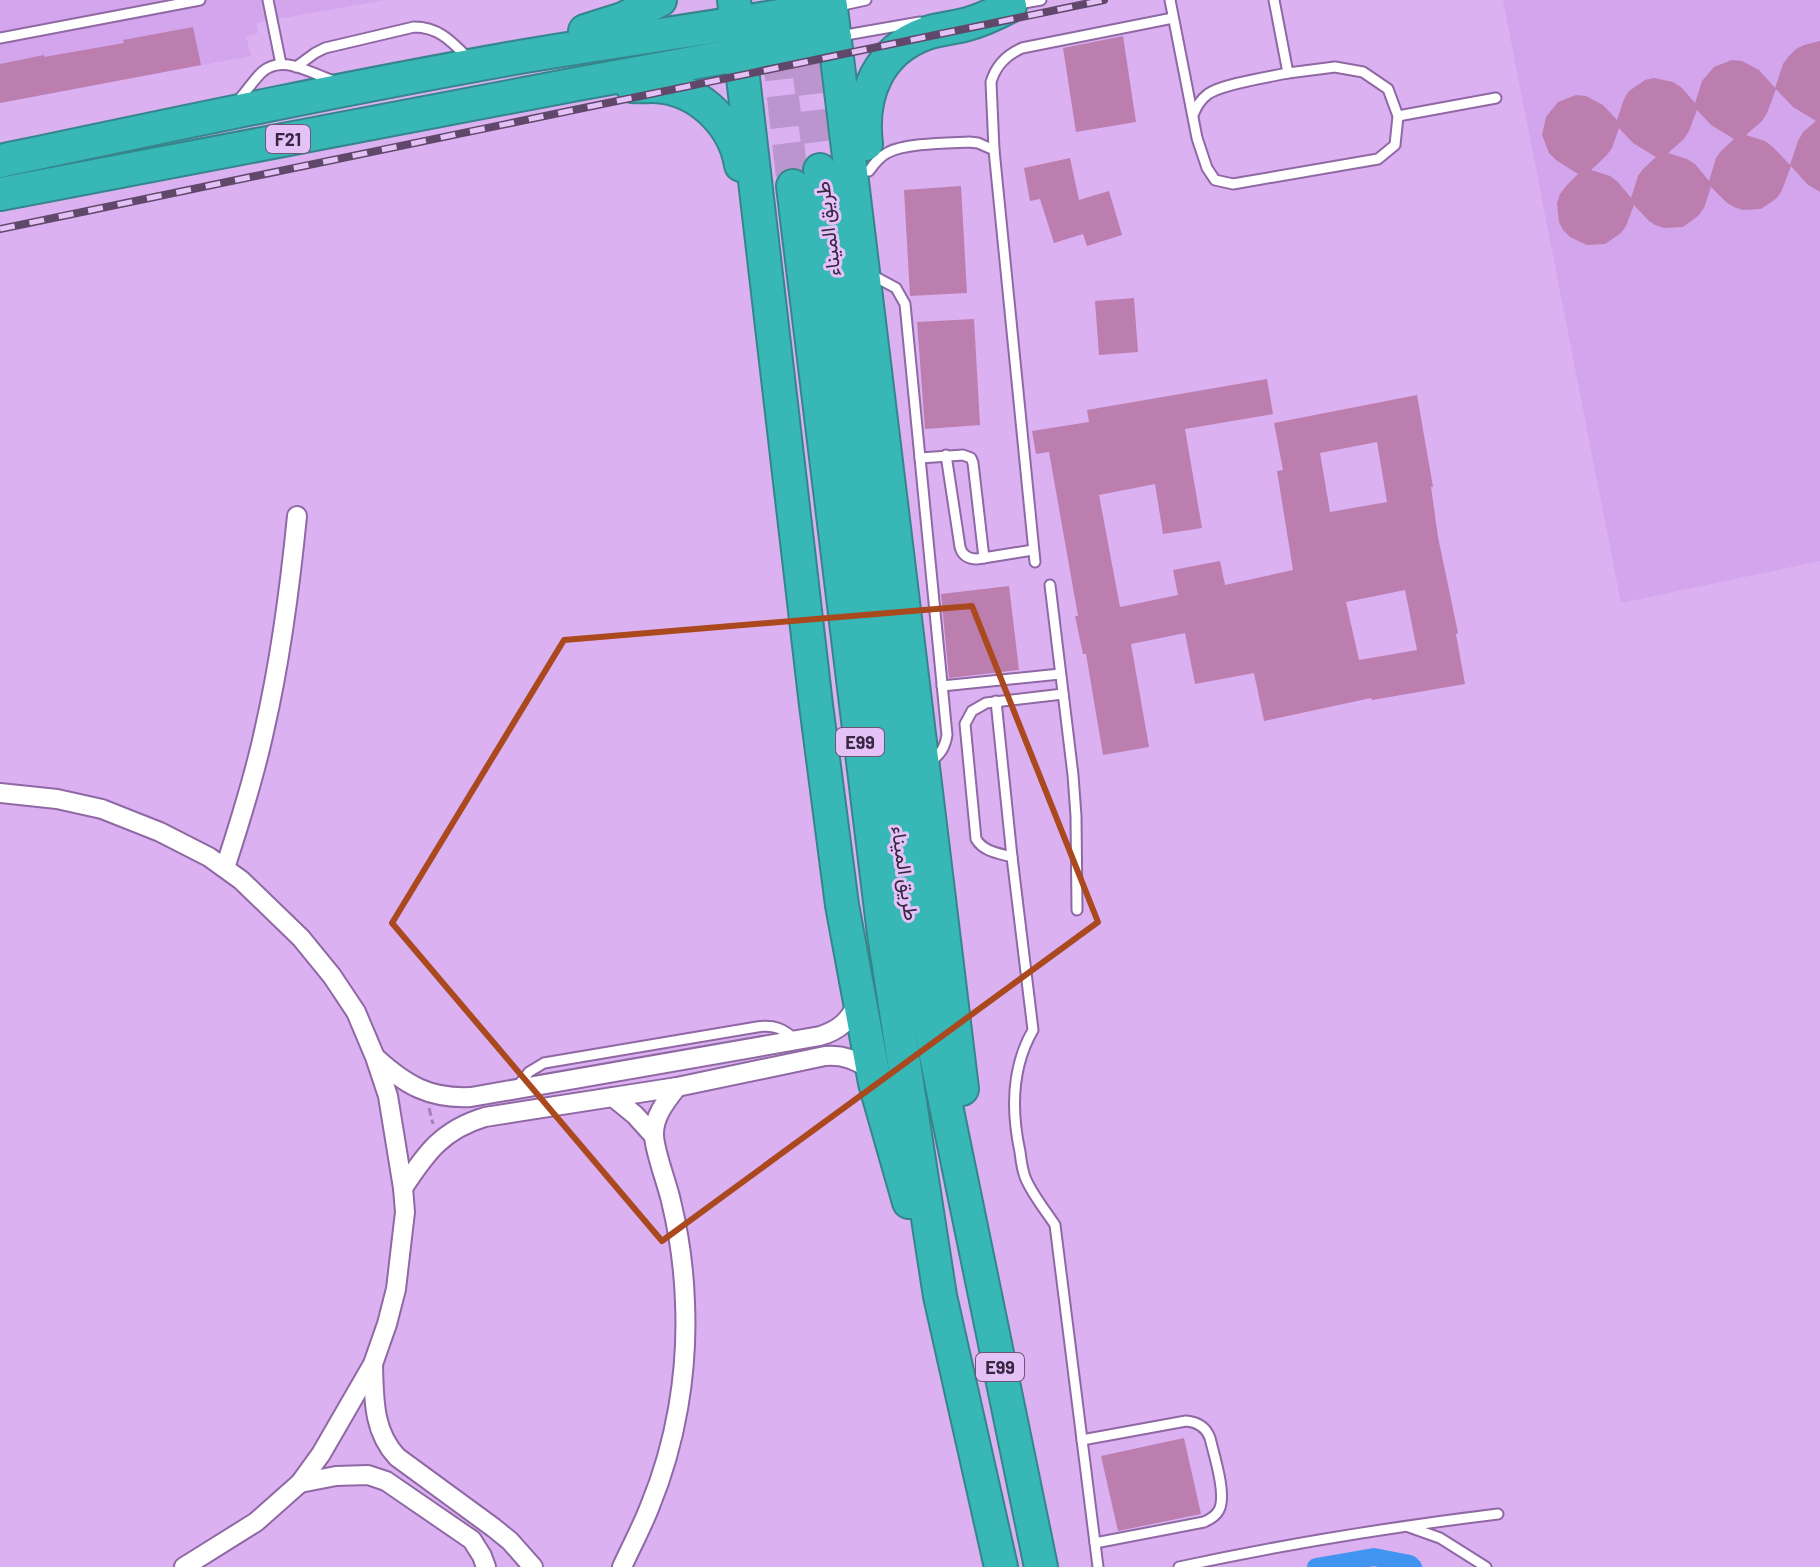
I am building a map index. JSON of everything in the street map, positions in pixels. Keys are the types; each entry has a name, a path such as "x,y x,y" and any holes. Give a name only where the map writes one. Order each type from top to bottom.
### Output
{"highway":[{"path":"528,56 542,45 623,19 660,0"},
{"path":"859,233 867,209 870,184 864,116 870,89 883,65 892,54 915,39 975,22 1010,6"},
{"path":"832,15 966,1120 965,1144 959,1167"},
{"name":"F21","path":"0,161 228,112 475,65 832,15"},
{"path":"737,26 842,905 873,1070 921,1245 940,1296"},
{"name":"F21","path":"0,194 577,84 737,26"},
{"path":"577,84 666,87 691,96 712,111 736,143 753,231 763,250"},
{"name":"طريق الميناء","path":"1001,1567 940,1296 884,934 807,178 928,1015 1041,1567"}],"street":[{"path":"225,868 247,800 271,701 290,588 297,516"},
{"path":"0,793 57,799 102,809 160,832 209,857 241,880 301,938 332,976 356,1012 388,1096 405,1212 396,1289 373,1364 321,1454 300,1483 256,1522 184,1567"},
{"path":"375,1057 406,1082 431,1093 471,1097 820,1036 838,1029 851,1017 859,999"},
{"path":"403,1188 424,1156 441,1139 485,1117 677,1087 834,1055 851,1058 873,1070"},
{"path":"622,1567 663,1472 683,1372 686,1304 682,1259 672,1203 654,1136 661,1108 677,1087"},
{"path":"613,1097 654,1136"},
{"path":"373,1364 377,1423 388,1447 397,1457 510,1541 533,1567"},
{"path":"300,1483 336,1476 368,1475 386,1481 472,1540 486,1567"}],"lane":[{"path":"0,38 200,0"},
{"path":"268,0 281,64"},
{"path":"832,15 866,0"},
{"path":"965,14 1041,0"},
{"path":"1170,0 1197,138 1207,168 1215,180 1233,184 1378,159 1395,145 1398,116 1388,89 1363,72 1335,67 1250,80 1211,92 1198,103 1193,115"},
{"path":"1274,0 1288,73"},
{"path":"832,15 936,19"},
{"path":"1035,562 994,150 991,82 1005,57 1022,48 1173,18"},
{"path":"296,67 325,48 414,27 440,32 475,65"},
{"path":"228,112 262,72 281,64 362,86"},
{"path":"1398,116 1496,98"},
{"path":"869,171 881,157 902,148 969,142 994,150"},
{"path":"863,271 896,288 905,304 947,735 939,755 923,766"},
{"path":"946,455 964,555 972,559 1033,550"},
{"path":"920,458 966,455 972,460 984,558"},
{"path":"1050,585 1076,816 1077,910"},
{"path":"942,686 1060,674"},
{"path":"1012,857 983,848 974,834 965,724 978,706 996,701 1063,694"},
{"path":"996,701 1033,1030 1024,1046 1017,1072 1014,1095 1016,1133 1025,1177 1055,1225 1098,1567"},
{"path":"1082,1440 1186,1421 1199,1423 1210,1438 1222,1495 1219,1512 1210,1520 1095,1543"},
{"path":"1179,1567 1405,1525 1498,1514"},
{"path":"1405,1525 1440,1538 1486,1567"}],"path":[{"path":"431,1093 428,1105 435,1131 441,1139"}],"highlighted area":[{"path":"972,606 1098,922 662,1241 392,923 564,640"}],"shaded area":[{"path":"0,0 384,0 256,23 258,33 246,36 251,56 0,103"},
{"path":"1503,0 1820,0 1820,561 1621,603"}],"building":[{"path":"193,27 201,65 0,103 0,64 124,43 123,40"},
{"path":"1123,36 1136,122 1076,132 1063,48"},
{"path":"1820,41 1820,192 1807,184 1791,166 1777,198 1761,209 1734,207 1711,187 1704,208 1683,227 1655,225 1634,205 1621,233 1605,244 1587,245 1563,230 1557,203 1560,194 1578,174 1549,153 1542,135 1546,117 1558,102 1576,95 1586,96 1603,105 1617,120 1629,91 1645,80 1654,78 1673,82 1695,103 1702,81 1714,67 1732,60 1742,61 1759,70 1775,88 1789,56 1804,45","holes":["1776,89 1793,107 1816,121 1803,132 1790,165 1765,141 1746,135 1762,121","1697,110 1711,125 1734,139 1716,158 1709,181 1695,164 1668,153 1684,139","1619,128 1633,143 1656,157 1638,176 1631,198 1610,176 1591,170 1612,148"]},
{"path":"1070,158 1079,200 1109,191 1122,235 1087,246 1083,234 1054,243 1040,199 1030,201 1024,168"},
{"path":"961,186 967,293 910,296 904,190"},
{"path":"1134,298 1138,352 1099,355 1095,301"},
{"path":"974,319 980,425 925,429 917,322"},
{"path":"1267,379 1273,414 1185,429 1202,528 1163,534 1155,484 1099,495 1120,607 1178,595 1173,570 1220,561 1225,585 1293,570 1277,471 1283,470 1274,423 1417,395 1438,537 1465,684 1371,698 1264,721 1254,673 1195,684 1185,633 1131,644 1149,747 1103,755 1086,654 1083,654 1075,616 1078,616 1049,452 1036,454 1032,431 1089,422 1087,410","holes":["1377,442 1387,502 1330,512 1320,453","1405,590 1417,650 1359,660 1346,602"]},
{"path":"1009,586 1019,670 949,678 941,594"},
{"path":"1184,1438 1201,1514 1118,1531 1101,1456"}],"waterway":[{"path":"1316,1567 1374,1557 1413,1567"}],"tunnel":[{"path":"772,0 793,186"},
{"path":"802,15 820,170"}],"railway":[{"path":"0,229 1104,0"}]}
